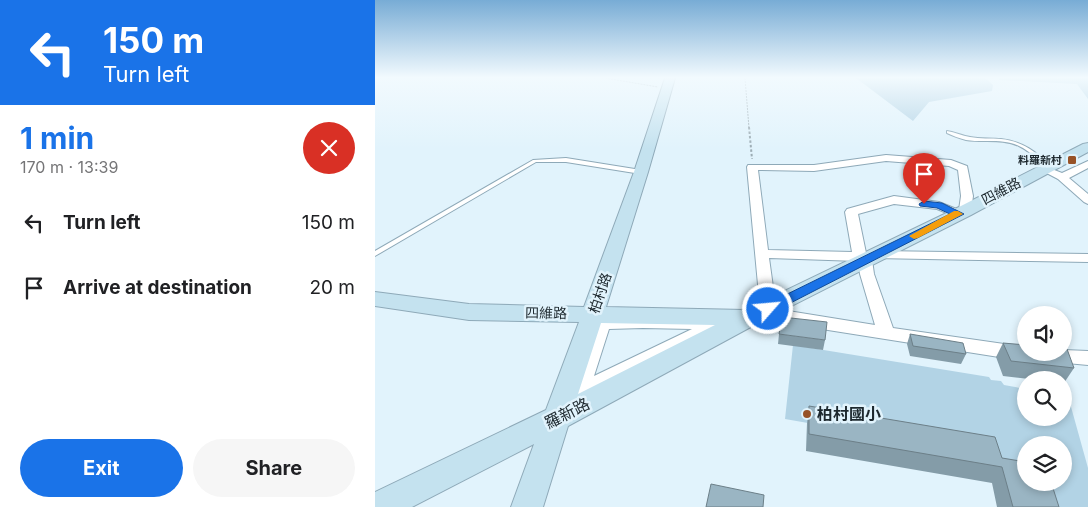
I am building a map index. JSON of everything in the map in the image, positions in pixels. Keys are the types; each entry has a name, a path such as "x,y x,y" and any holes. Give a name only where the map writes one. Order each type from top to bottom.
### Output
{"street":[{"name":"柏村路","path":"527,507 663,102"},
{"name":"四維路","path":"375,299 469,312 758,314 962,212 1088,146"},
{"path":"886,333 867,274 869,257 851,212 894,200 939,206 962,212 967,196 963,168 951,163 886,158 814,168 752,167 761,254 758,314 1000,351 1088,358"},
{"path":"1062,177 1087,166"},
{"path":"1046,168 1062,177 1088,200"},
{"path":"761,254 869,257 1088,258"},
{"name":"羅新路","path":"379,507 758,314"},
{"path":"643,322 709,324 710,327 705,330 582,392 579,392 579,390 602,324 643,322"}],"lane":[{"path":"949,132 962,138 1020,144 1046,168"},
{"path":"375,254 535,161 566,160 641,172"}],"path":[{"path":"747,102 752,167"}],"shaded area":[{"path":"887,102 931,102 913,121"},
{"path":"793,345 989,377 991,380 1001,381 1004,385 1017,387 1017,426 1072,426 1072,410 1088,468 1088,507 1041,507 1036,491 1072,491 1072,436 1017,436 1017,474 985,454 785,419"}],"building":[{"path":"782,317 827,322 825,340 779,334"},
{"path":"910,334 963,343 966,354 913,346"},
{"path":"1003,343 1017,344 1017,361 1071,361 1074,368 1011,361"},
{"path":"809,406 995,437 1002,458 1017,460 1017,491 1054,491 1059,507 1013,507 1002,467 809,434"},
{"path":"711,484 764,495 763,507 706,507"}],"slow traffic":[{"path":"914,236 958,214"}],"place":[{"name":"料羅新村","path":"1072,160"},
{"name":"柏村國小","path":"807,414"}],"route":[{"path":"768,309 959,214 947,208 924,204"}]}
